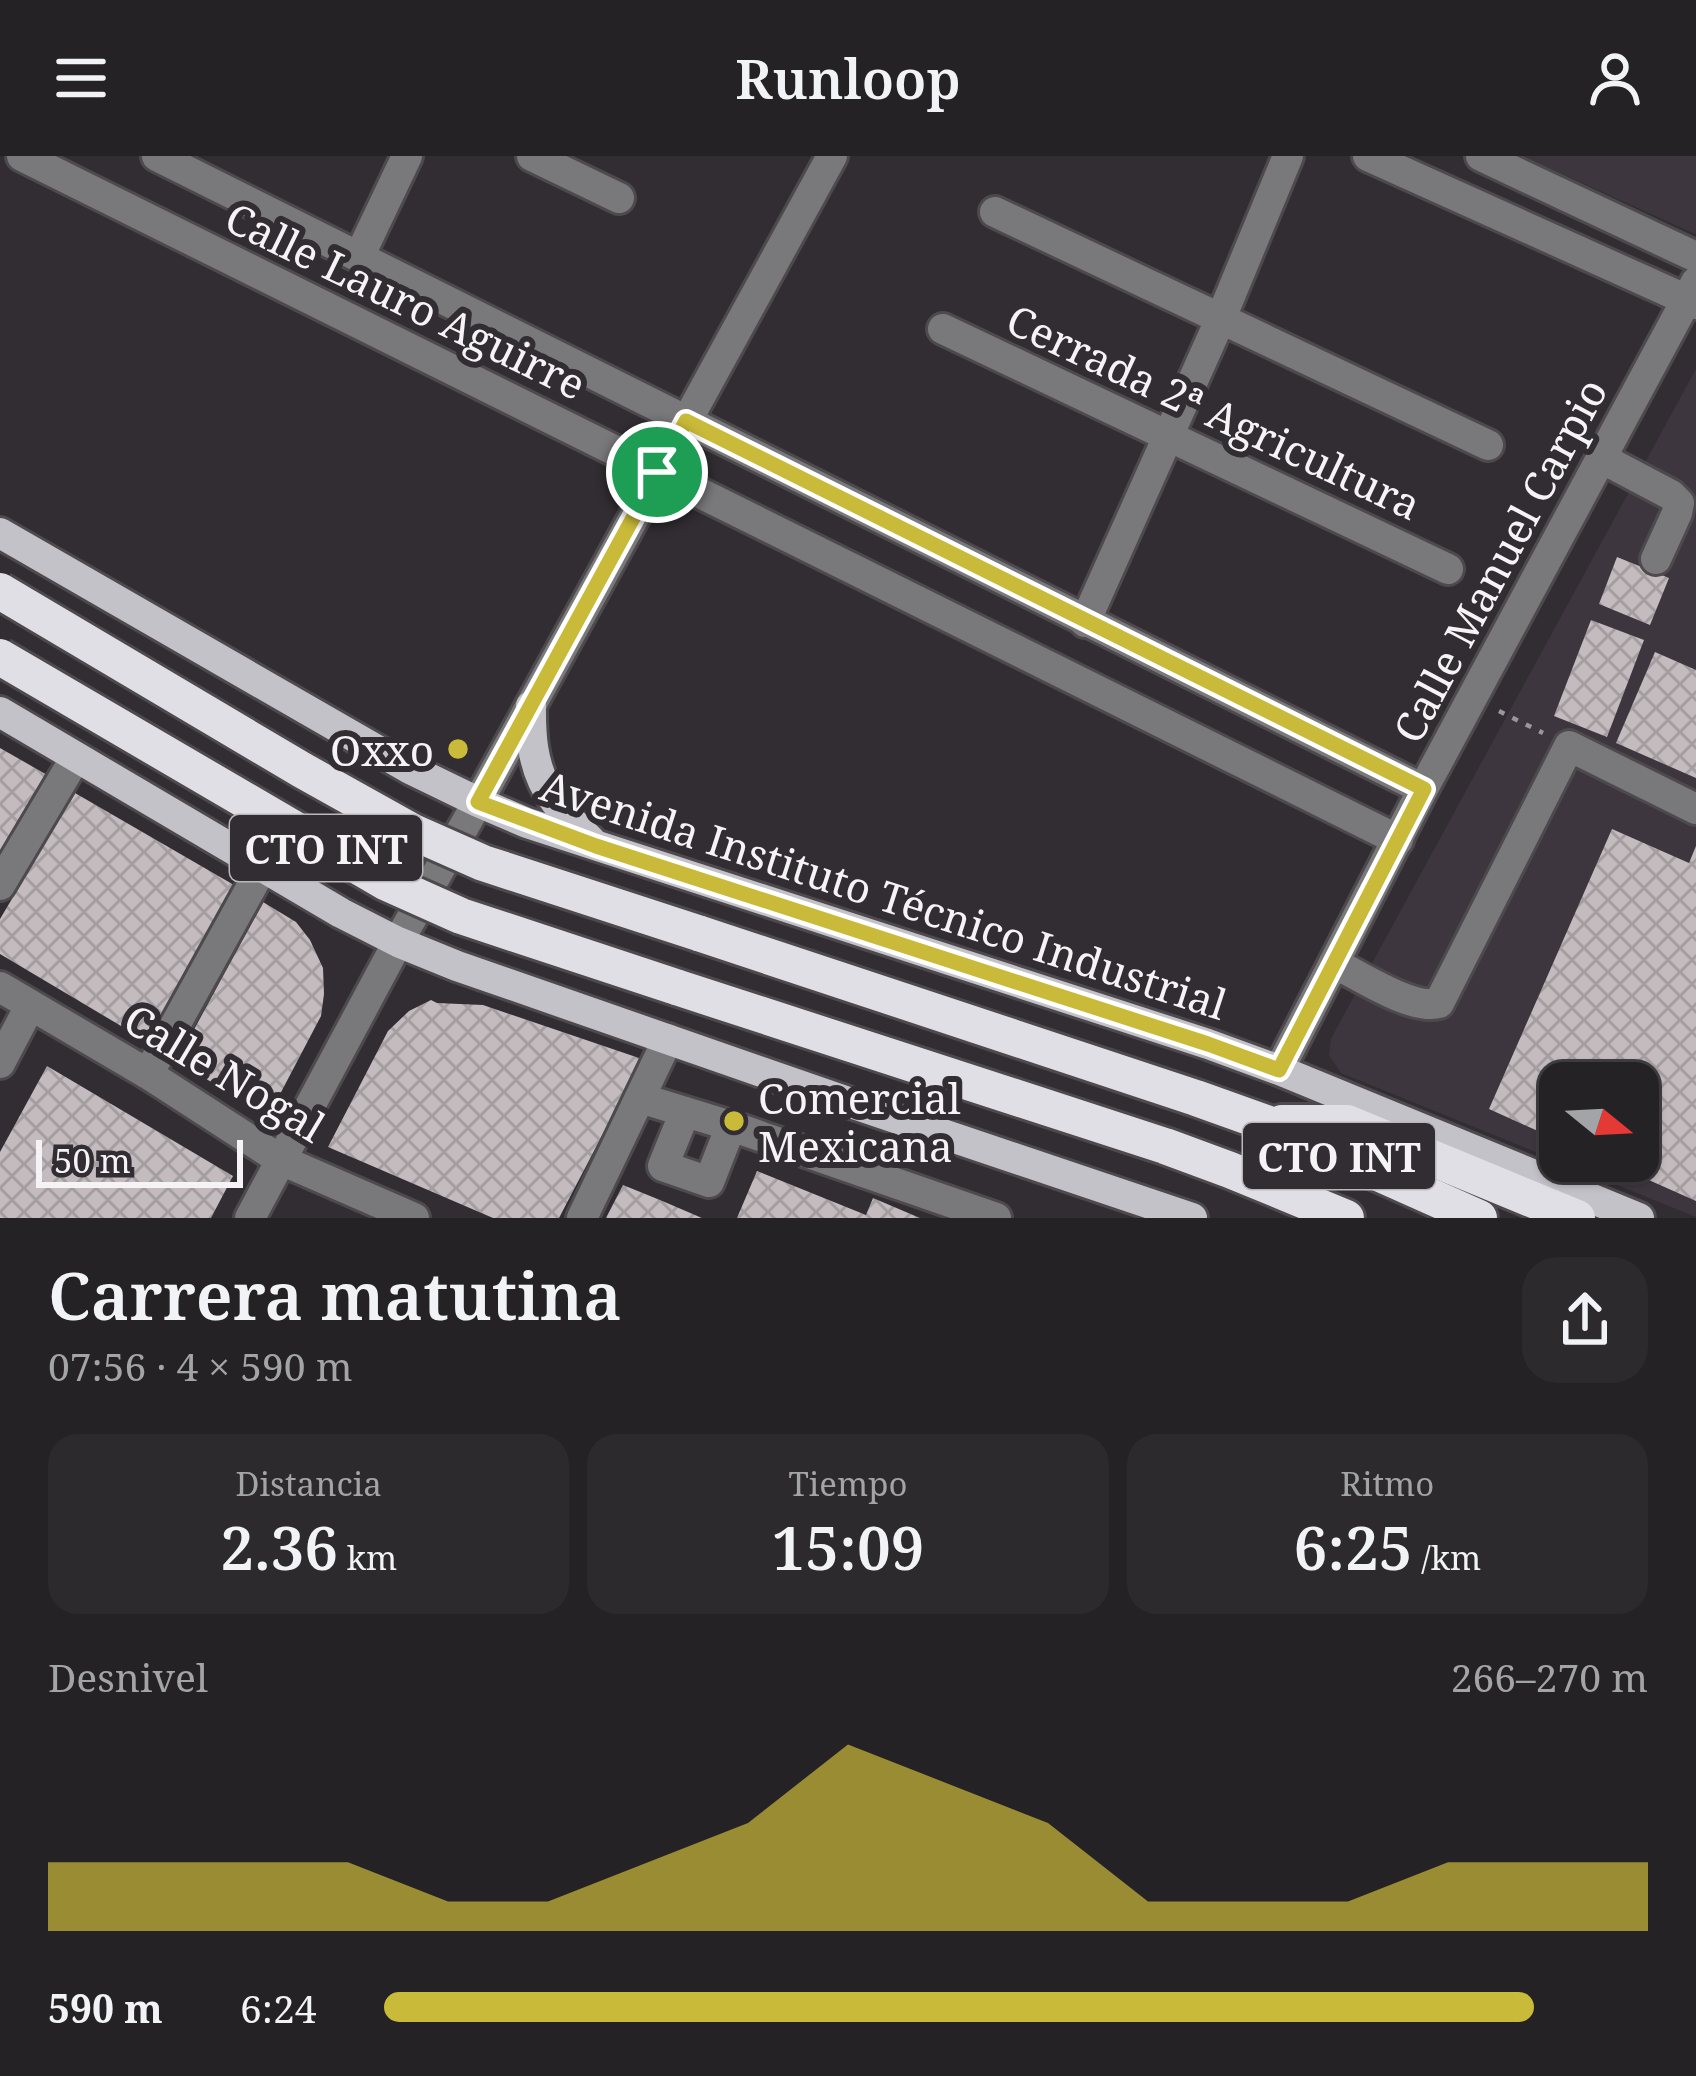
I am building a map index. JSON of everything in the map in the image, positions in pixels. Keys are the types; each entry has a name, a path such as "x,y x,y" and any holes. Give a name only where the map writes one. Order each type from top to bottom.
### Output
{"highway":[{"name":"CTO INT","path":"0,591 412,832 483,862 1196,1098 1479,1218"},
{"name":"CTO INT","path":"0,657 385,882 461,916 1165,1146 1346,1218"},
{"path":"1266,1124 1347,1123 1577,1218"}],"main road":[{"name":"Avenida Instituto Técnico Industrial","path":"0,533 410,769 478,802 596,846 1208,1044 1639,1218"},
{"path":"531,706 537,768 549,796 596,846"},
{"name":"CTO INT","path":"0,712 262,868 398,942 457,967 1192,1218"}],"street":[{"name":"Calle Lauro Aguirre","path":"22,156 1397,840"},
{"name":"Calle Lauro Aguirre","path":"157,156 1424,789"},
{"path":"359,257 407,156"},
{"path":"532,156 619,198"},
{"path":"250,1218 832,156"},
{"path":"1085,622 1288,156"},
{"path":"1368,156 1693,296"},
{"path":"1481,156 1696,257"},
{"path":"995,212 1488,445"},
{"name":"Calle Manuel Carpio","path":"1279,1070 1473,697 1693,296"},
{"name":"Cerrada 2ª Agricultura","path":"943,329 1448,569"},
{"path":"1601,458 1679,503 1656,559"},
{"path":"1334,963 1411,1001 1428,1006 1439,1003 1569,746 1696,808"},
{"path":"0,885 76,758"},
{"path":"148,1074 262,868"},
{"name":"Calle Nogal","path":"0,987 281,1160 414,1218"},
{"path":"0,1063 29,1006"},
{"path":"582,1218 668,1039"},
{"path":"640,1098 996,1218"},
{"path":"685,1112 663,1166 709,1182 731,1126"}],"path":[{"path":"1473,697 1569,746"}],"shaded area":[{"path":"1523,156 1696,156 1696,233 1695,234"},
{"path":"1696,369 1696,1217 1610,1182 1659,1182 1659,1062 1539,1062 1539,1153 1341,1073 1329,1055 1331,1039"}],"building":[{"path":"1617,557 1669,578 1650,625 1599,604"},
{"path":"1591,620 1644,640 1607,737 1554,716"},
{"path":"1655,652 1696,670 1696,778 1616,743"},
{"path":"0,748 49,776 0,855"},
{"path":"75,793 234,885 148,1042 0,954 0,919"},
{"path":"1612,829 1689,863 1696,846 1696,1201 1653,1182 1659,1182 1659,1062 1539,1062 1539,1132 1489,1109"},
{"path":"263,902 296,922 310,940 323,968 324,994 321,1016 268,1117 177,1061"},
{"path":"431,1000 483,1005 642,1059 559,1218 493,1218 328,1147 388,1031 409,1011"},
{"path":"47,1066 233,1176 211,1218 0,1218 0,1152"},
{"path":"757,1171 866,1215 873,1198 920,1218 737,1218"},
{"path":"623,1185 660,1200 702,1218 606,1218"}],"place":[{"name":"Oxxo","path":"458,749"},
{"name":"Comercial Mexicana","path":"734,1121"}],"route":[{"path":"686,421 1424,789 1279,1070 527,823 478,802 657,472 686,421"}]}
